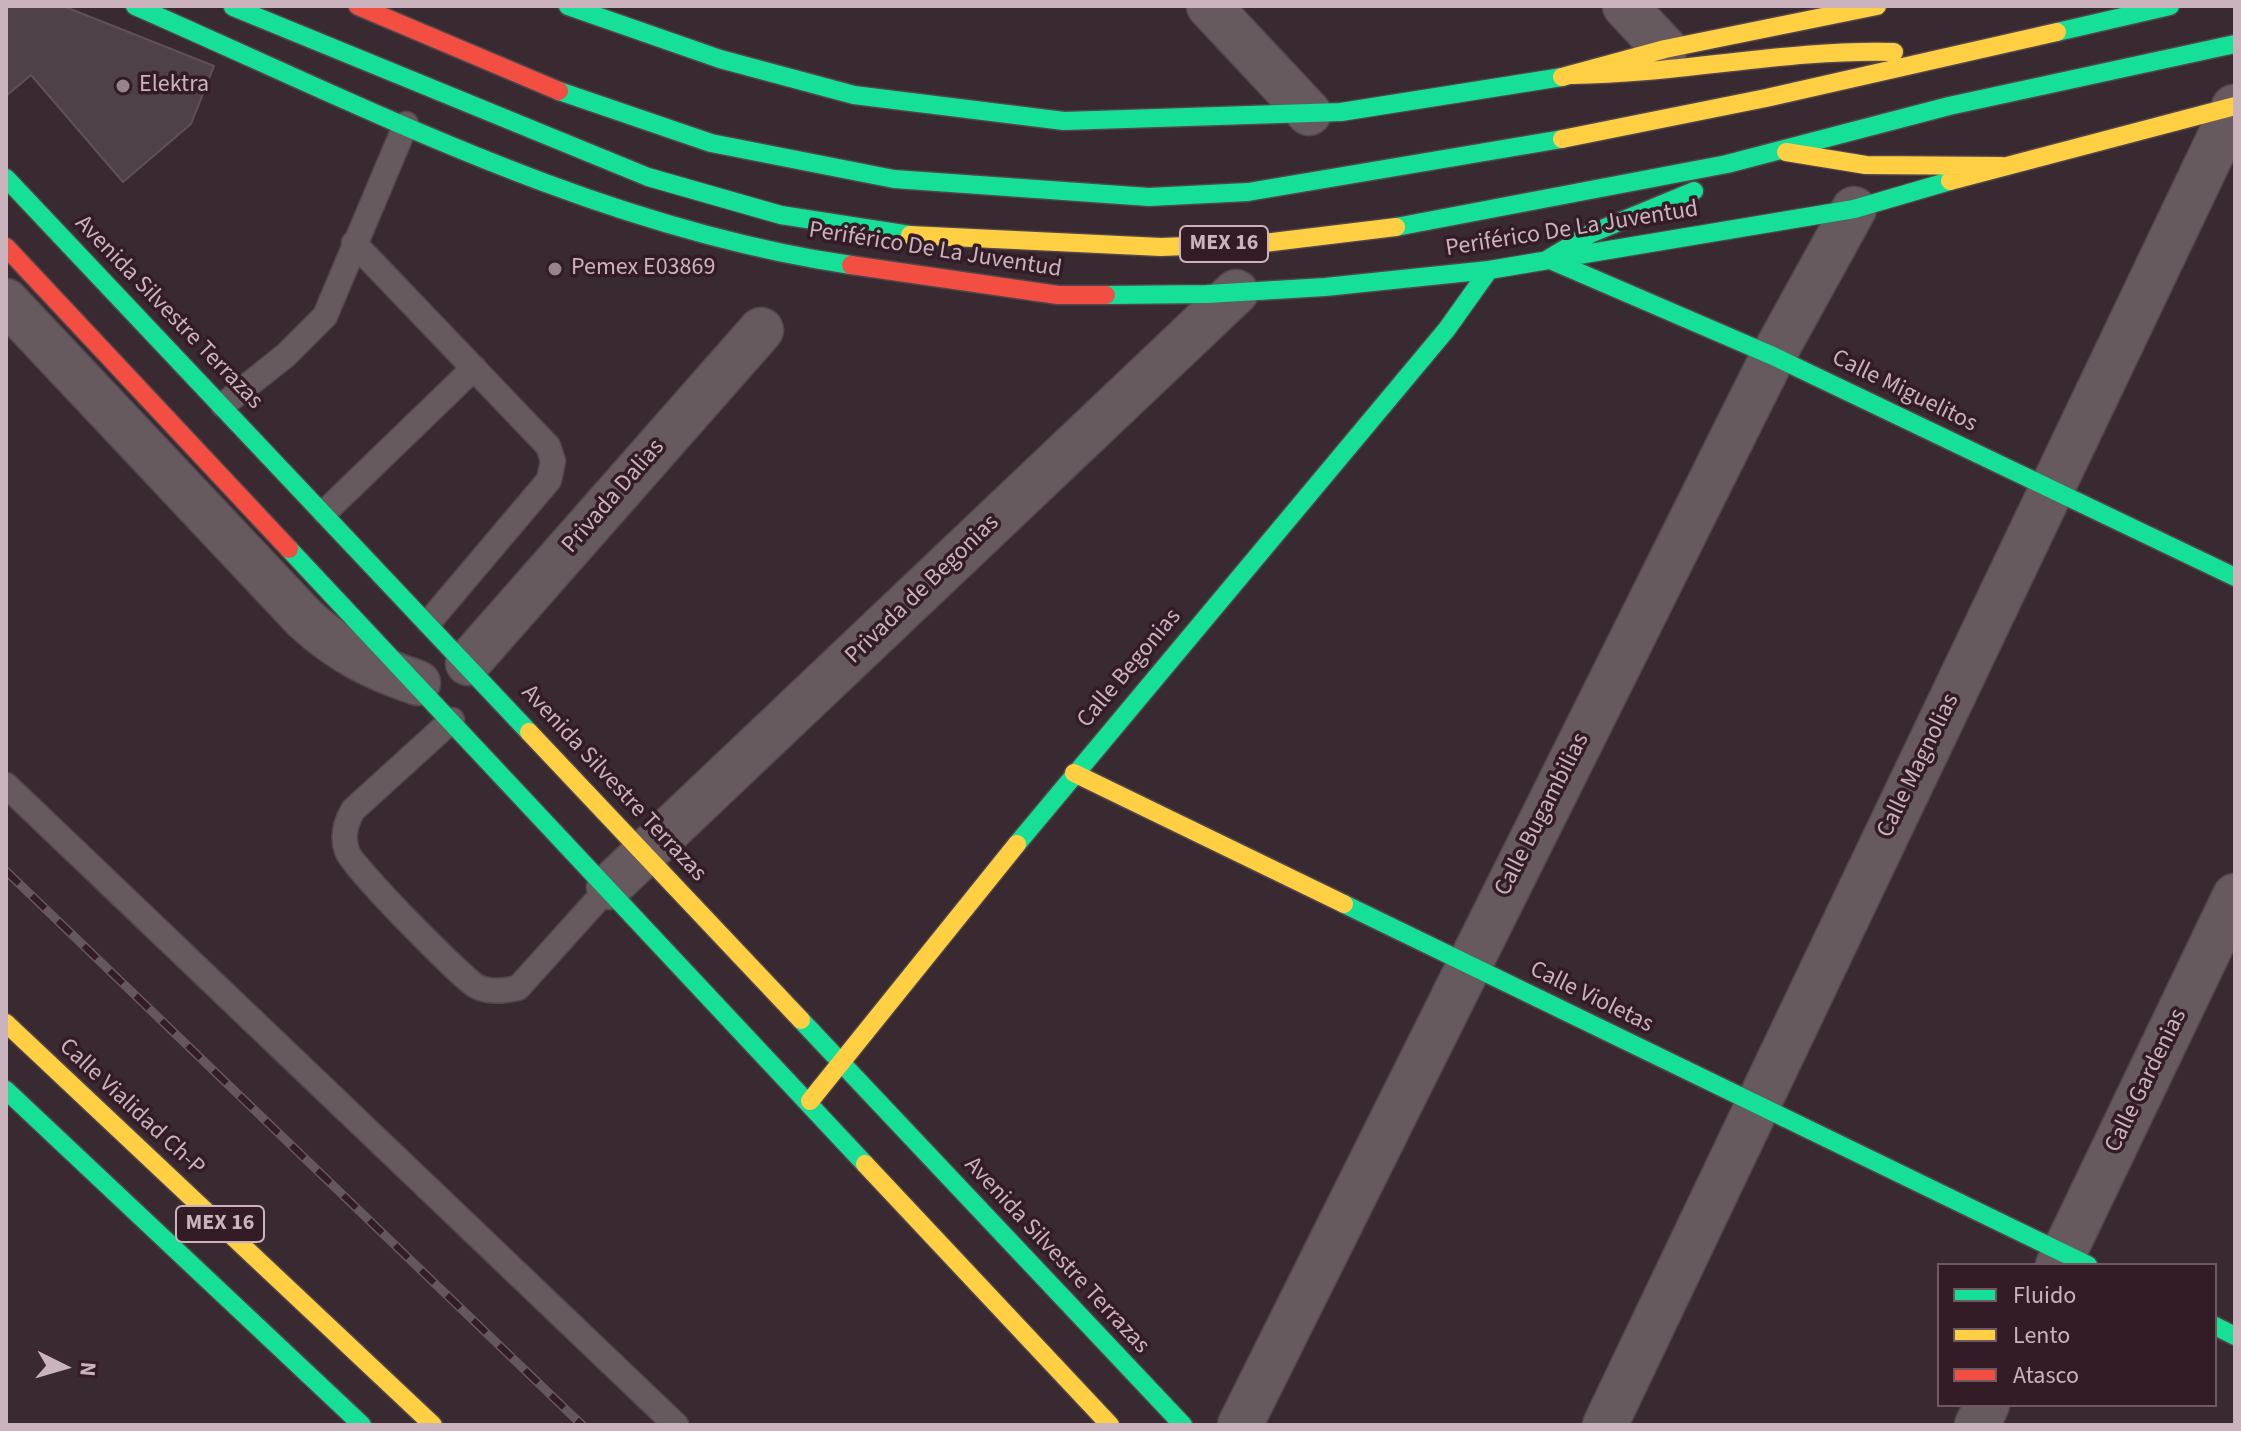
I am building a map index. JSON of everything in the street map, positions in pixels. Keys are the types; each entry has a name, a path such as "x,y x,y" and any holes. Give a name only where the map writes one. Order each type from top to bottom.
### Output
{"main road":[{"name":"Periférico De La Juventud","path":"135,6 549,186 650,218 817,260 1058,295 1236,292 1489,270 1854,209 2002,166 2234,106"},
{"name":"MEX 16","path":"358,6 567,94 711,143 894,179 1149,197 1248,192 1403,169 1766,98 2170,6"},
{"path":"568,6 720,59 854,95 1064,121 1341,112 1572,75 1665,49 1877,6"},
{"name":"Periférico De La Juventud","path":"233,7 648,177 781,215 911,235 1161,247 1264,243 1416,225 1727,164 1949,106 2235,44"},
{"path":"1990,45 2041,14"},
{"path":"1572,75 1661,73 1831,50 1940,56"},
{"path":"1780,151 1840,165 2002,166"},
{"path":"1548,259 1590,234 1694,191 1727,164"},
{"name":"Avenida Silvestre Terrazas","path":"6,178 468,663 840,1063 1183,1425"},
{"path":"6,247 810,1101 1110,1425"},
{"name":"Calle Miguelitos","path":"1548,259 1773,356 2235,577"},
{"name":"Calle Begonias","path":"810,1101 1074,773 1447,329 1489,270"},
{"name":"Calle Violetas","path":"1074,773 1758,1105 2070,1261"},
{"name":"Calle Vialidad Ch-P","path":"6,1023 433,1425"},
{"name":"MEX 16","path":"6,1090 362,1425"},
{"path":"2217,1327 2235,1336"}],"street":[{"path":"1209,6 1309,113"},
{"path":"1625,6 1665,49"},
{"name":"Calle Magnolias","path":"1605,1425 2234,106"},
{"name":"Calle Bugambilias","path":"1240,1425 1773,356 1854,209"},
{"name":"Privada de Begonias","path":"609,887 1236,292"},
{"path":"6,301 305,619 335,647 371,667 418,683"},
{"name":"Privada Dalias","path":"468,663 761,330"},
{"name":"Calle Gardenias","path":"2070,1261 2235,896"},
{"path":"1977,1425 1986,1407"}],"lane":[{"path":"223,405 286,355 325,316 406,124"},
{"path":"354,243 548,446 553,461 549,480 429,622"},
{"path":"325,512 474,368"},
{"path":"452,720 353,810 347,821 347,853 365,878 476,986 490,991 518,988 609,887"},
{"path":"6,785 676,1425"}],"building":[{"name":"Elektra","path":"6,6 63,6 214,66 191,124 123,182 31,75 6,96"}],"railway":[{"path":"6,871 582,1425"}],"traffic: fast":[{"path":"135,6 396,123 574,193 665,223 757,247 851,265"},
{"path":"568,6 720,59 854,95 1064,121 1341,112 1562,77"},
{"path":"2057,32 2170,6"},
{"path":"233,7 648,177 781,215 910,235"},
{"path":"1396,227 1727,164 1949,106 2235,44"},
{"path":"559,91 711,143 894,179 1149,197 1248,192 1562,139"},
{"path":"6,178 529,732"},
{"path":"1106,295 1207,294 1325,287 1489,270 1854,209 1950,181"},
{"path":"1548,259 1590,234 1694,191"},
{"path":"1548,259 1773,356 2235,577"},
{"path":"1017,844 1447,329 1489,270"},
{"path":"289,549 865,1164"},
{"path":"1344,904 2084,1263"},
{"path":"801,1020 1183,1425"},
{"path":"6,1090 362,1425"},
{"path":"2217,1327 2235,1336"}],"traffic: slow":[{"path":"1562,77 1665,49 1877,6"},
{"path":"1562,139 1766,98 2057,32"},
{"path":"1572,75 1653,71 1813,54 1894,52"},
{"path":"1950,181 2235,106"},
{"path":"1786,152 1866,165 2002,166"},
{"path":"910,235 1161,247 1264,243 1396,227"},
{"path":"529,732 801,1020"},
{"path":"1074,773 1344,904"},
{"path":"810,1101 1017,844"},
{"path":"6,1023 433,1425"},
{"path":"865,1164 1110,1425"}],"traffic: jam":[{"path":"358,6 559,91"},
{"path":"6,247 289,549"},
{"path":"851,265 1058,295 1106,295"}],"place":[{"name":"Elektra","path":"123,86"},
{"name":"Pemex E03869","path":"555,269"}]}
